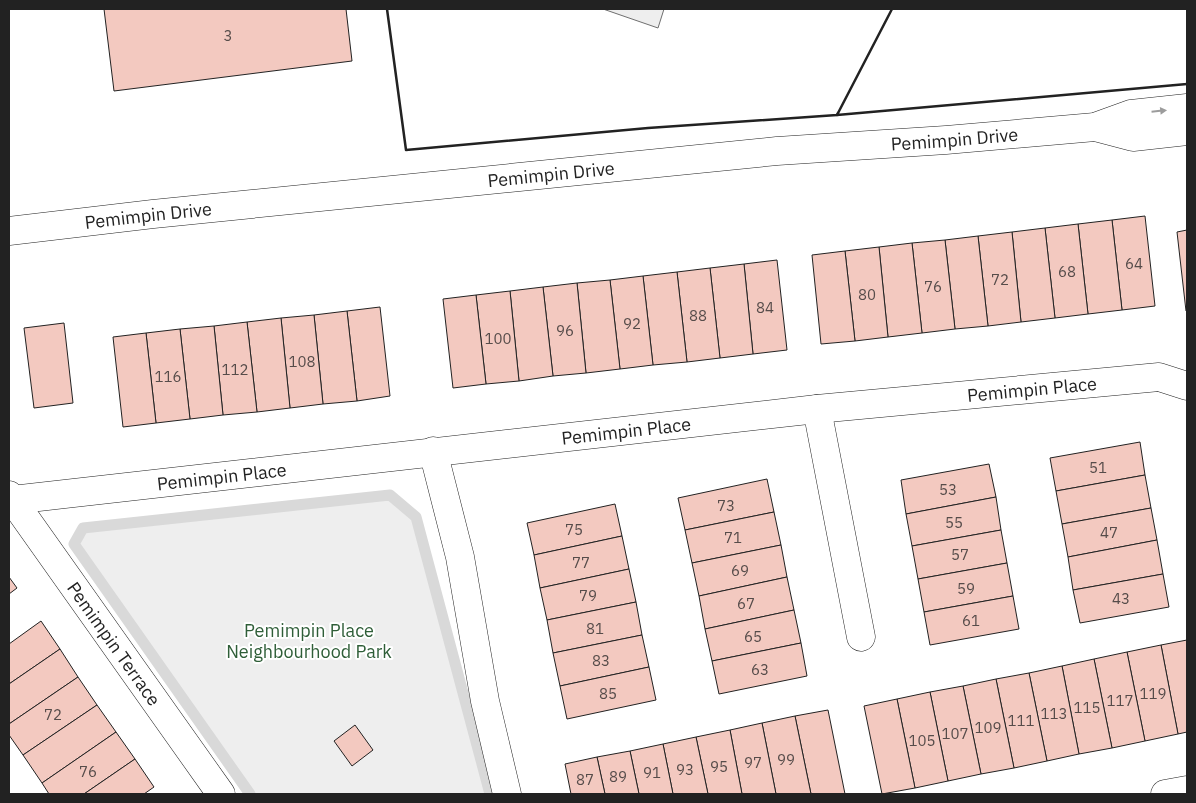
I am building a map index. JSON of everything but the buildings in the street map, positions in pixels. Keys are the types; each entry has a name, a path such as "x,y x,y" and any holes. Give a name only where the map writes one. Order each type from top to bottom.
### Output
{"street":[{"name":"Pemimpin Drive","path":"9,231 153,214 777,151 946,140 1095,127 1131,114 1187,108"},
{"name":"Pemimpin Drive","path":"1095,127 1133,137 1187,131"},
{"name":"Pemimpin Place","path":"10,497 817,409 1159,377 1187,386"},
{"path":"817,409 861,637"},
{"path":"433,452 460,557 485,701 507,794"},
{"name":"Pemimpin Terrace","path":"10,497 221,794"},
{"path":"1165,794 1187,790"}],"green space":[{"path":"603,9 664,9 658,28"},
{"name":"Pemimpin Place Neighbourhood Park","path":"390,495 416,517 490,794 250,794 74,544 83,528"}],"waterway":[{"path":"250,794 74,544 83,528 390,495 416,517 490,794"}],"wall":[{"path":"387,9 406,150 648,128 837,115 892,9"},
{"path":"838,113 837,115 1187,84"}]}
